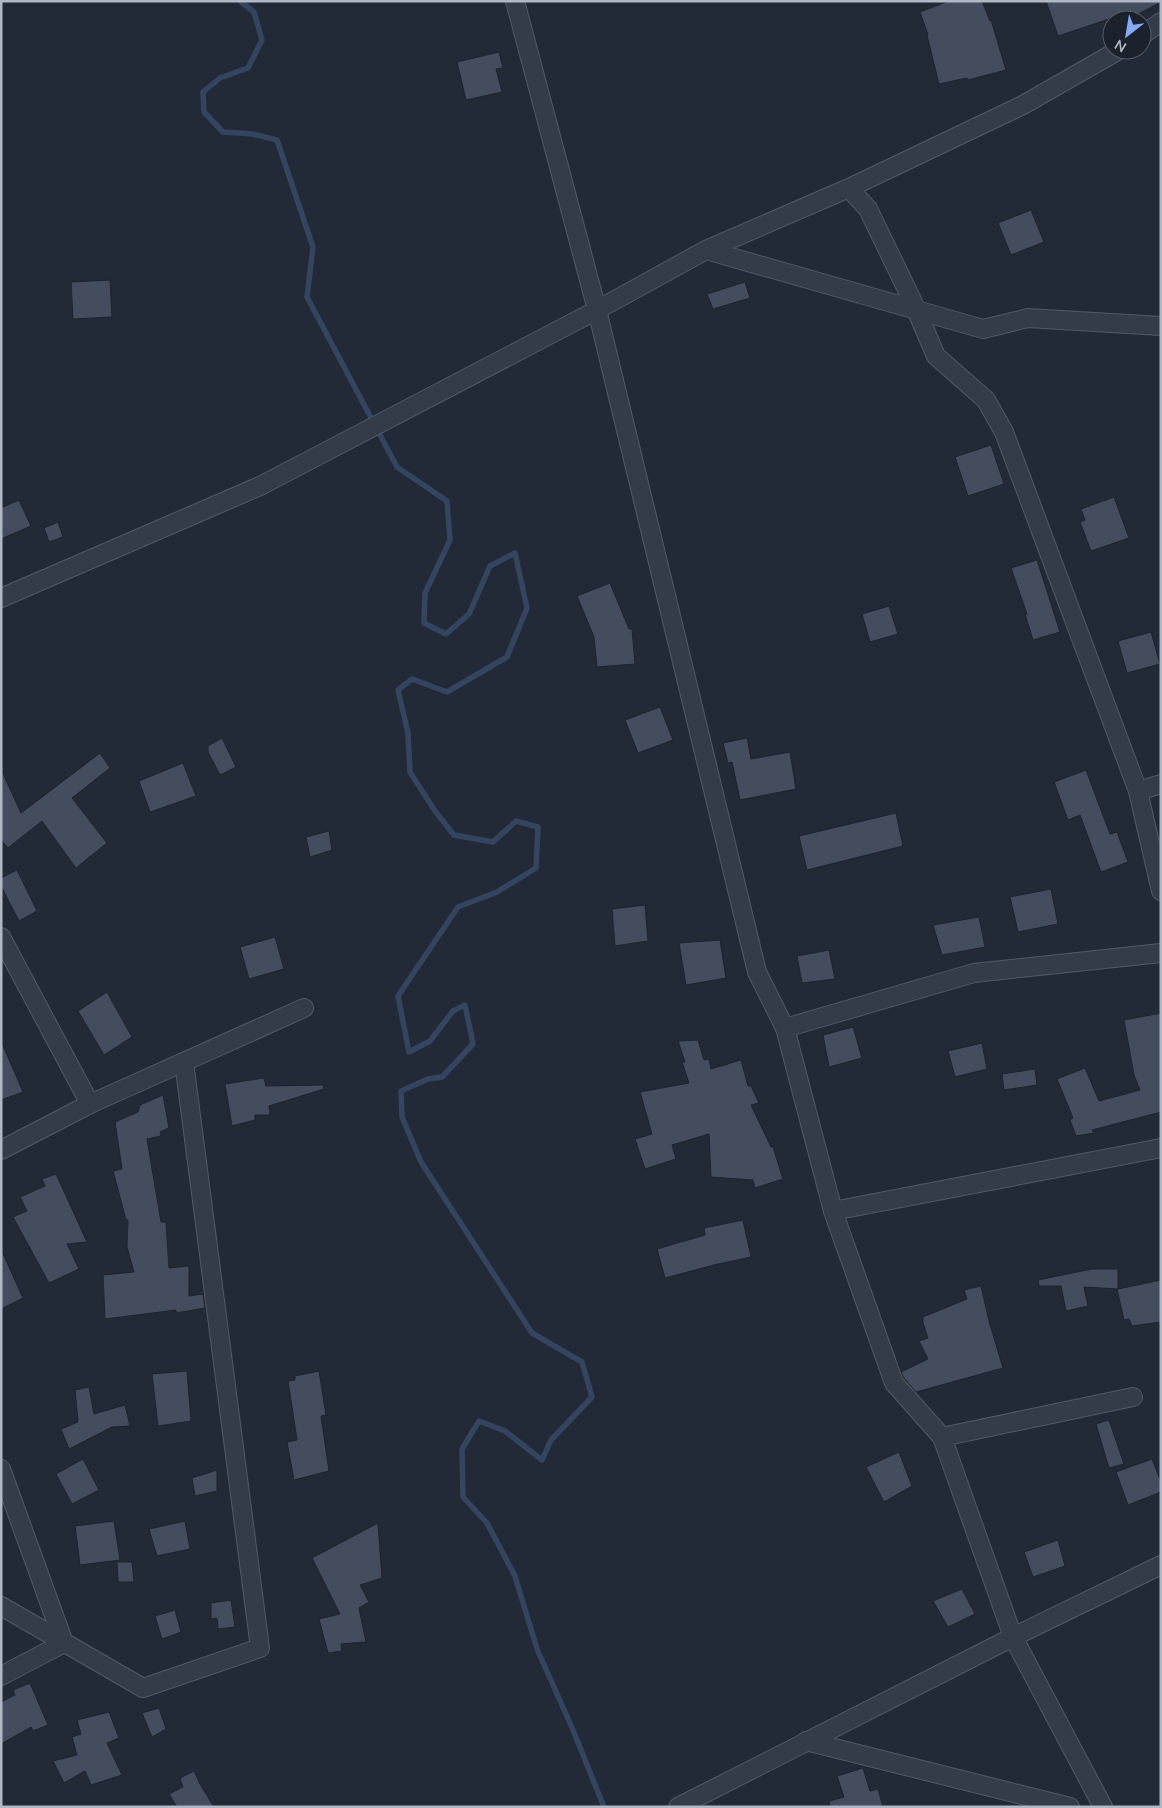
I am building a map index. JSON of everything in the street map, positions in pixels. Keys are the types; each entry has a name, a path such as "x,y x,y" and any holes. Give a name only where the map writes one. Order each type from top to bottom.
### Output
{"street":[{"path":"514,1 597,310 757,972 785,1028 833,1212 894,1383 942,1437 1013,1637 1103,1807"},
{"path":"1,598 260,486 597,310 706,250 849,188 1023,105 1102,60"},
{"path":"849,188 868,209 916,309 936,356 986,400 1004,432 1138,791 1161,890"},
{"path":"706,250 983,329 1028,318 1161,326"},
{"path":"1138,791 1161,784"},
{"path":"1,937 90,1104"},
{"path":"785,1028 974,973 1161,953"},
{"path":"1,1150 90,1104 304,1008"},
{"path":"1,1606 143,1688 260,1648 184,1062"},
{"path":"833,1212 1161,1148"},
{"path":"942,1437 1132,1397"},
{"path":"1,1469 64,1643"},
{"path":"678,1807 1013,1637 1161,1565"},
{"path":"1,1676 64,1643"},
{"path":"806,1741 1070,1807"}],"building":[{"path":"949,1 982,1 991,20 1006,70 968,80 967,78 939,84 928,35 920,12"},
{"path":"1046,1 1161,1 1146,10 1102,10 1102,21 1058,36"},
{"path":"499,52 503,68 496,69 502,92 466,100 457,62"},
{"path":"1031,210 1044,242 1011,255 998,223"},
{"path":"110,280 112,317 73,319 71,282"},
{"path":"745,282 750,298 713,309 707,294"},
{"path":"991,445 1004,484 968,496 955,457"},
{"path":"1114,497 1129,538 1091,551 1080,522 1085,520 1081,509"},
{"path":"19,500 31,526 1,539 1,508"},
{"path":"58,522 63,537 49,542 44,528"},
{"path":"1037,560 1060,632 1033,640 1025,614 1027,614 1011,568"},
{"path":"610,583 629,629 632,629 635,664 597,667 594,637 577,596"},
{"path":"889,606 898,634 870,642 862,614"},
{"path":"1151,632 1160,664 1127,673 1118,641"},
{"path":"660,707 673,740 638,753 625,720"},
{"path":"222,738 236,767 220,775 208,752 208,746"},
{"path":"747,738 751,759 790,752 796,789 740,800 732,762 728,763 723,743"},
{"path":"100,753 110,768 72,798 107,843 76,868 42,821 8,848 1,840 1,769 21,813"},
{"path":"183,763 196,796 150,812 139,781"},
{"path":"1086,770 1110,834 1117,832 1128,862 1101,872 1080,815 1068,820 1054,782"},
{"path":"896,813 903,846 807,870 799,836"},
{"path":"329,831 332,850 310,857 306,837"},
{"path":"17,870 37,911 19,921 1,886 1,878"},
{"path":"1051,889 1058,924 1018,932 1010,897"},
{"path":"645,905 648,941 615,946 612,909"},
{"path":"979,917 985,947 942,955 933,925"},
{"path":"275,937 284,969 249,979 240,947"},
{"path":"720,940 726,978 686,985 679,943"},
{"path":"829,950 835,979 802,983 797,956"},
{"path":"107,992 132,1037 104,1055 78,1011"},
{"path":"1161,1013 1161,1112 1092,1130 1094,1133 1076,1136 1070,1120 1073,1118 1057,1079 1085,1068 1099,1101 1140,1090 1134,1075 1124,1020"},
{"path":"853,1027 862,1058 829,1067 823,1035"},
{"path":"698,1040 704,1060 709,1059 711,1069 741,1060 748,1086 751,1086 759,1103 751,1105 771,1147 773,1147 783,1179 755,1188 753,1180 711,1177 709,1134 672,1145 676,1159 645,1169 635,1139 652,1134 640,1092 689,1083 678,1041"},
{"path":"1,1041 23,1092 1,1100"},
{"path":"982,1043 987,1069 955,1077 948,1051"},
{"path":"1035,1069 1037,1085 1004,1090 1002,1074"},
{"path":"264,1078 266,1086 323,1085 324,1089 269,1106 270,1115 255,1115 255,1120 232,1126 225,1084"},
{"path":"163,1095 169,1128 160,1132 161,1136 147,1139 161,1222 166,1222 169,1268 189,1266 189,1296 203,1294 205,1308 176,1313 176,1310 105,1319 103,1275 134,1272 127,1247 128,1220 126,1220 113,1171 122,1169 115,1122 138,1112 140,1105"},
{"path":"56,1174 87,1242 67,1244 79,1269 49,1283 13,1217 27,1211 20,1197 45,1186 42,1179"},
{"path":"743,1220 751,1257 665,1278 657,1249 705,1235 704,1228"},
{"path":"1,1249 23,1298 1,1309"},
{"path":"1092,1269 1118,1269 1118,1289 1084,1287 1088,1306 1066,1311 1061,1286 1039,1286 1038,1280"},
{"path":"1161,1280 1161,1322 1132,1326 1129,1319 1124,1320 1117,1289"},
{"path":"981,1286 1003,1368 916,1392 901,1372 928,1359 919,1341 928,1338 923,1317 967,1299 964,1290"},
{"path":"187,1371 191,1421 158,1426 152,1374"},
{"path":"319,1371 326,1415 321,1416 329,1471 294,1480 287,1442 297,1440 288,1381 295,1380 295,1376"},
{"path":"89,1387 94,1414 125,1405 130,1426 112,1427 69,1449 61,1429 78,1422 75,1390"},
{"path":"1109,1420 1124,1464 1109,1468 1096,1424"},
{"path":"899,1452 912,1486 884,1502 866,1467"},
{"path":"83,1459 99,1490 72,1504 56,1474"},
{"path":"1152,1459 1161,1482 1161,1492 1128,1505 1116,1472"},
{"path":"217,1470 217,1491 195,1496 192,1478"},
{"path":"114,1521 120,1560 80,1565 75,1526"},
{"path":"185,1521 190,1549 157,1556 149,1529"},
{"path":"378,1523 382,1578 360,1585 369,1602 359,1608 366,1642 341,1644 342,1651 328,1653 319,1619 340,1614 312,1558"},
{"path":"1058,1540 1065,1566 1033,1577 1024,1552"},
{"path":"117,1562 132,1562 134,1582 118,1582"},
{"path":"962,1589 975,1614 948,1627 933,1601"},
{"path":"231,1600 235,1627 218,1629 217,1618 211,1619 211,1603"},
{"path":"175,1610 181,1632 162,1639 155,1616"},
{"path":"30,1683 48,1725 33,1731 31,1727 1,1744 1,1702 15,1695 13,1690"},
{"path":"159,1708 166,1729 152,1737 142,1713"},
{"path":"109,1712 119,1738 107,1743 122,1775 91,1785 85,1771 64,1783 53,1761 77,1755 72,1737 81,1734 77,1720"},
{"path":"863,1768 870,1791 878,1789 883,1807 830,1807 829,1801 844,1797 837,1776"},
{"path":"194,1771 214,1807 177,1807 169,1794 183,1787 180,1778"}],"waterway":[{"path":"240,1 254,12 262,40 248,68 220,78 203,92 204,112 223,132 253,134 277,140 313,247 307,297 397,467 447,501 450,540 425,593 424,623 446,634 469,614 490,566 515,553 527,608 507,657 447,692 412,679 398,690 408,733 410,772 435,811 454,835 493,842 516,821 538,827 536,868 497,892 458,907 398,996 409,1052 430,1041 453,1011 465,1005 473,1044 442,1077 428,1079 401,1091 402,1117 421,1162 532,1333 582,1362 592,1397 551,1440 542,1460 505,1431 479,1421 462,1449 463,1497 487,1523 515,1576 537,1649 573,1730 604,1807"}]}
